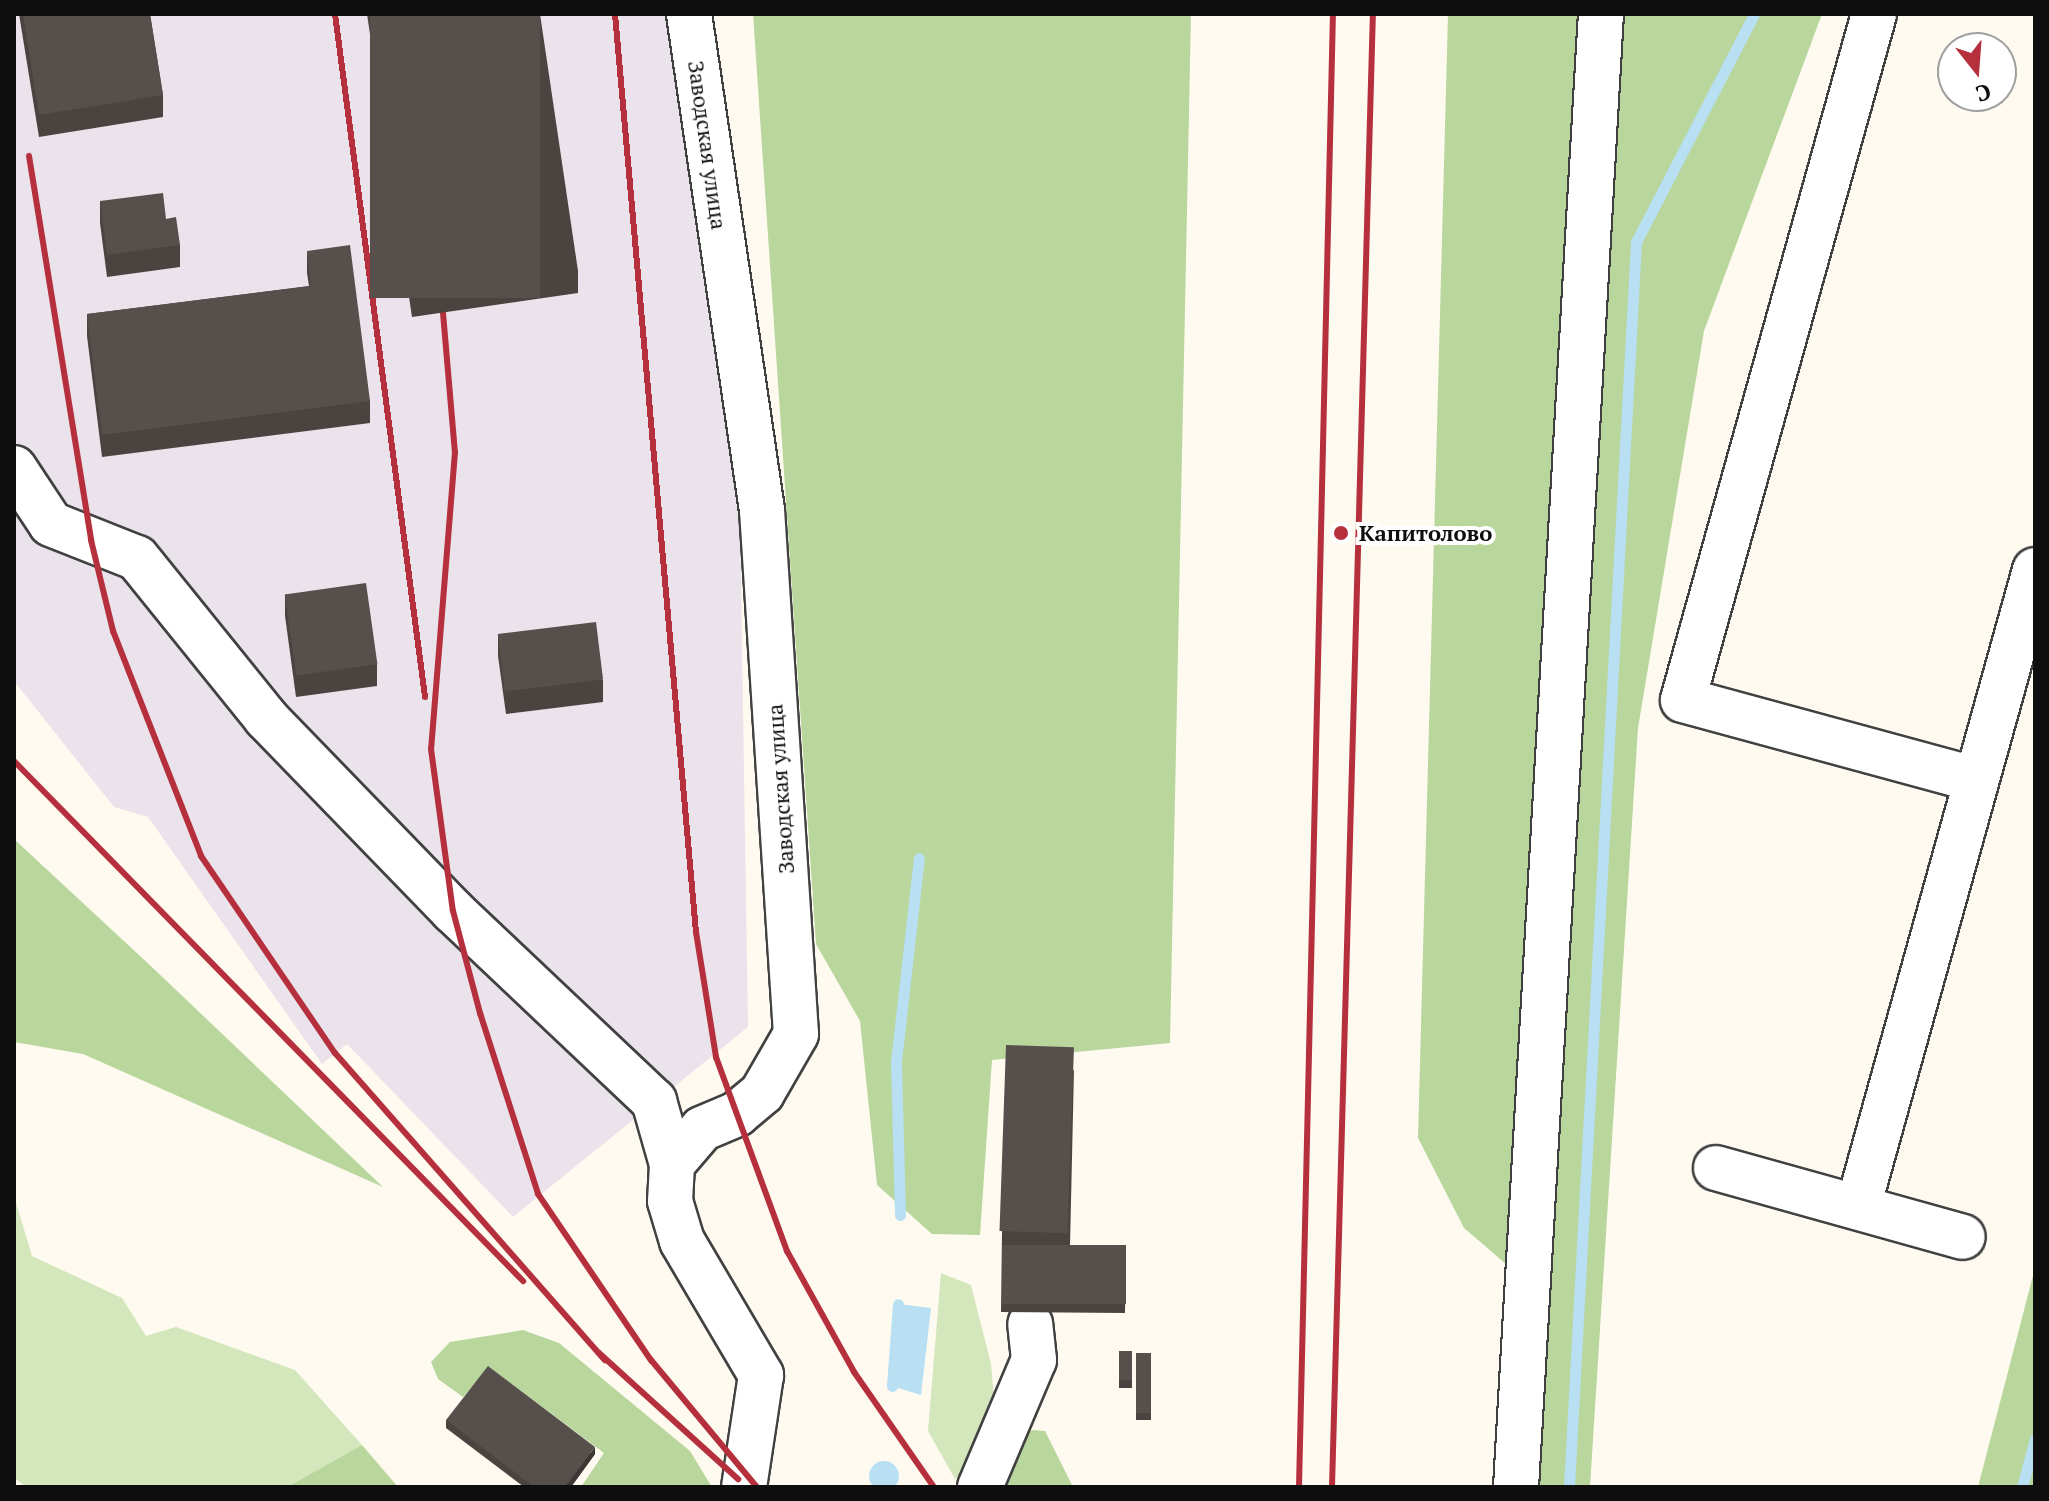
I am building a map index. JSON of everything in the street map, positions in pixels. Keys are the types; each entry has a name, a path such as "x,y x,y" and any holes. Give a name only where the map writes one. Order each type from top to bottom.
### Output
{"street":[{"name":"Заводская улица","path":"672,1164 702,1129 737,1114 762,1093 796,1034 762,510 689,14"},
{"path":"1516,1487 1601,14"},
{"path":"1874,14 1683,700 1973,779"},
{"path":"14,468 51,524 137,558 266,718 453,911 654,1101 672,1164 670,1201 682,1241 761,1375 744,1487"},
{"path":"1858,1207 1973,779 2035,570"},
{"path":"1716,1168 1963,1237"},
{"path":"980,1487 1034,1360 1030,1324"}],"shaded area":[{"path":"14,14 665,14 740,514 748,1027 513,1217 347,1044 322,1064 148,817 114,807 14,681"}],"green space":[{"path":"753,14 1191,14 1170,1043 992,1060 980,1235 932,1234 877,1185 860,1021 816,944"},
{"path":"1448,14 1822,14 1704,331 1638,728 1590,1487 1512,1487 1506,1264 1464,1228 1418,1138"},
{"path":"14,839 383,1187 83,1054 14,1042"},
{"path":"14,1196 32,1256 122,1298 146,1336 176,1327 295,1370 362,1445 287,1487 27,1487 14,1478"},
{"path":"2035,1268 2035,1487 1979,1487 1979,1483"},
{"path":"941,1273 971,1285 991,1364 996,1421 977,1464 955,1479 928,1431"},
{"path":"523,1330 559,1343 690,1451 712,1487 581,1487 604,1453 489,1367 463,1397 438,1379 431,1362 450,1342"},
{"path":"1033,1430 1045,1431 1073,1487 995,1487 1014,1438"},
{"path":"362,1445 398,1487 287,1487"}],"water":[{"path":"898,1304 931,1308 921,1395 892,1386"},
{"path":"884,1461 894,1466 899,1476 894,1486 884,1491 874,1486 869,1476 874,1466"}],"building":[{"path":"23,14 150,14 163,95 39,115"},
{"path":"370,14 540,14 540,298 370,298"},
{"path":"163,193 166,219 176,217 180,245 107,255 100,201"},
{"path":"350,245 370,401 102,435 87,314 311,286 307,251"},
{"path":"366,583 377,664 296,676 285,594"},
{"path":"596,622 603,680 505,692 498,634"},
{"path":"1006,1045 1074,1047 1067,1233 1000,1231"},
{"path":"1002,1245 1126,1245 1126,1304 1002,1304"},
{"path":"1119,1351 1132,1351 1132,1380 1119,1380"},
{"path":"1136,1353 1151,1353 1151,1413 1136,1413"},
{"path":"488,1366 595,1447 565,1487 534,1487 446,1420"}],"waterway":[{"path":"1569,1487 1636,242 1754,14"},
{"path":"900,1215 896,1062 919,858"},
{"path":"892,1386 898,1304"},
{"path":"2022,1487 2035,1439"}],"railway":[{"path":"335,14 425,697"},
{"path":"615,14 696,932 716,1057 787,1251 854,1372 934,1487"},
{"path":"1299,1487 1333,14"},
{"path":"1332,1487 1373,14"},
{"path":"29,156 91,540 113,631 201,856 335,1053 605,1360"},
{"path":"443,313 455,452 431,749 453,911 480,1013 538,1194 651,1360 757,1487"},
{"path":"14,761 523,1281"},
{"path":"599,1353 738,1479"}],"place":[{"name":"Капитолово","path":"1341,533"}]}
